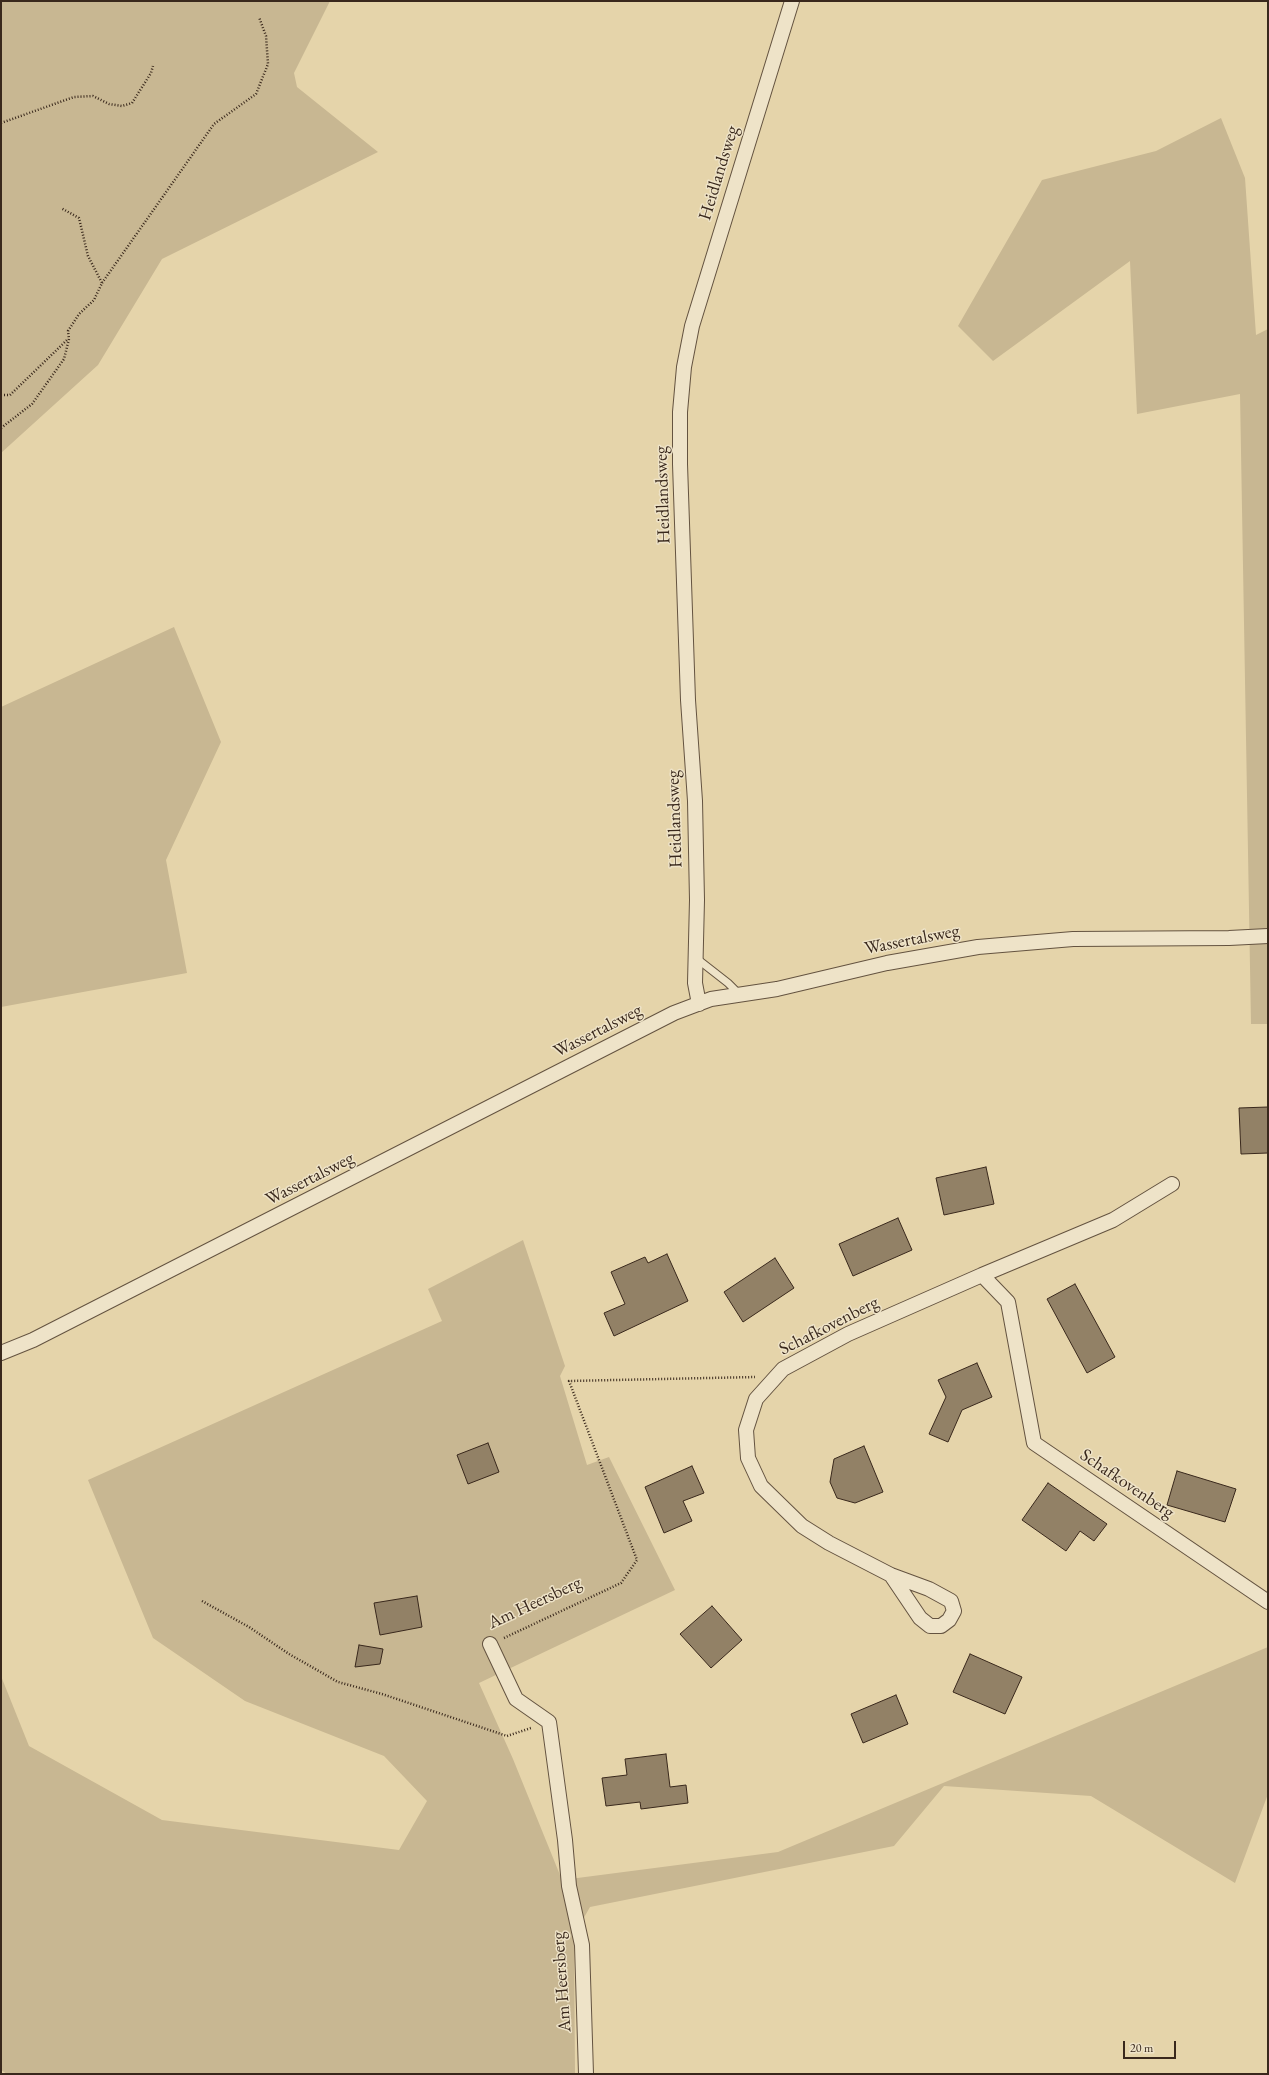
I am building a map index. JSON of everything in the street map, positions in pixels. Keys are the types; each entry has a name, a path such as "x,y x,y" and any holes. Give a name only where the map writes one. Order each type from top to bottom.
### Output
{"street":[{"name":"Heidlandsweg","path":"699,1004 695,983 695,801 688,700 680,464 680,412 684,367 692,326 792,1"},
{"name":"Wassertalsweg","path":"1,1353 33,1340 674,1013 699,1004 723,997 776,989 887,963 978,947 1072,939 1229,938 1268,936"},
{"name":"Schafkovenberg","path":"891,1575 829,1543 802,1526 761,1486 748,1458 746,1430 756,1399 783,1369 848,1334 982,1275 1113,1220 1172,1184"},
{"name":"Schafkovenberg","path":"982,1275 1008,1302 1034,1443 1268,1602"},
{"name":"Am Heersberg","path":"490,1644 516,1699 549,1722 565,1840 569,1886 582,1946 586,2074"}],"lane":[{"path":"696,958 728,983 740,995"}],"path":[{"path":"1,428 32,404 64,359 69,339 68,332 79,314 94,300 102,283 214,124 256,94 268,64 266,36 258,17"},
{"path":"1,123 74,97 93,96 110,104 122,106 132,103 150,73 152,66"},
{"path":"61,208 78,218 88,256 102,283"},
{"path":"1,396 10,395 69,339"},
{"name":"Am Heersberg","path":"490,1644 621,1583 637,1560 569,1381 777,1376"},
{"path":"202,1601 249,1627 289,1654 338,1682 382,1694 507,1736 549,1722"}],"shaded area":[{"path":"1,1 330,1 294,73 297,87 378,152 162,259 98,365 1,453"},
{"path":"1221,118 1245,178 1256,335 1268,329 1268,1024 1251,1024 1240,394 1137,414 1130,261 993,361 958,326 1042,180 1156,151"},
{"path":"174,627 221,742 166,860 187,973 1,1007 1,707"},
{"path":"523,1240 565,1366 560,1376 587,1465 609,1457 675,1590 479,1683 513,1759 562,1880 778,1852 1268,1647 1268,1794 1235,1883 1091,1796 944,1786 894,1846 590,1907 574,1935 575,2074 7,2074 1,2070 1,1676 29,1746 162,1820 399,1850 427,1801 384,1756 245,1701 153,1638 88,1480 442,1321 428,1289"}],"building":[{"path":"1268,1107 1268,1153 1241,1154 1239,1108"},
{"path":"986,1167 994,1204 944,1215 936,1178"},
{"path":"898,1218 912,1250 853,1276 839,1244"},
{"path":"667,1254 688,1301 614,1336 604,1313 625,1304 611,1272 645,1257 648,1263"},
{"path":"775,1258 794,1288 743,1322 724,1292"},
{"path":"1075,1284 1115,1357 1087,1373 1047,1299"},
{"path":"977,1363 992,1397 962,1410 948,1442 929,1434 946,1397 938,1380"},
{"path":"488,1443 499,1472 468,1484 457,1455"},
{"path":"864,1446 883,1492 855,1503 837,1498 830,1482 834,1459"},
{"path":"692,1466 704,1493 683,1501 692,1521 664,1533 645,1487"},
{"path":"1177,1471 1236,1489 1225,1522 1167,1505"},
{"path":"1048,1483 1107,1524 1094,1541 1080,1531 1066,1551 1022,1520"},
{"path":"417,1596 422,1627 380,1635 374,1603"},
{"path":"712,1606 742,1640 711,1668 680,1634"},
{"path":"359,1645 383,1649 380,1664 355,1667"},
{"path":"970,1654 1022,1677 1005,1714 953,1692"},
{"path":"896,1695 908,1724 863,1743 851,1714"},
{"path":"666,1754 670,1787 686,1785 688,1803 641,1809 640,1802 606,1806 602,1778 627,1775 625,1759"}]}
